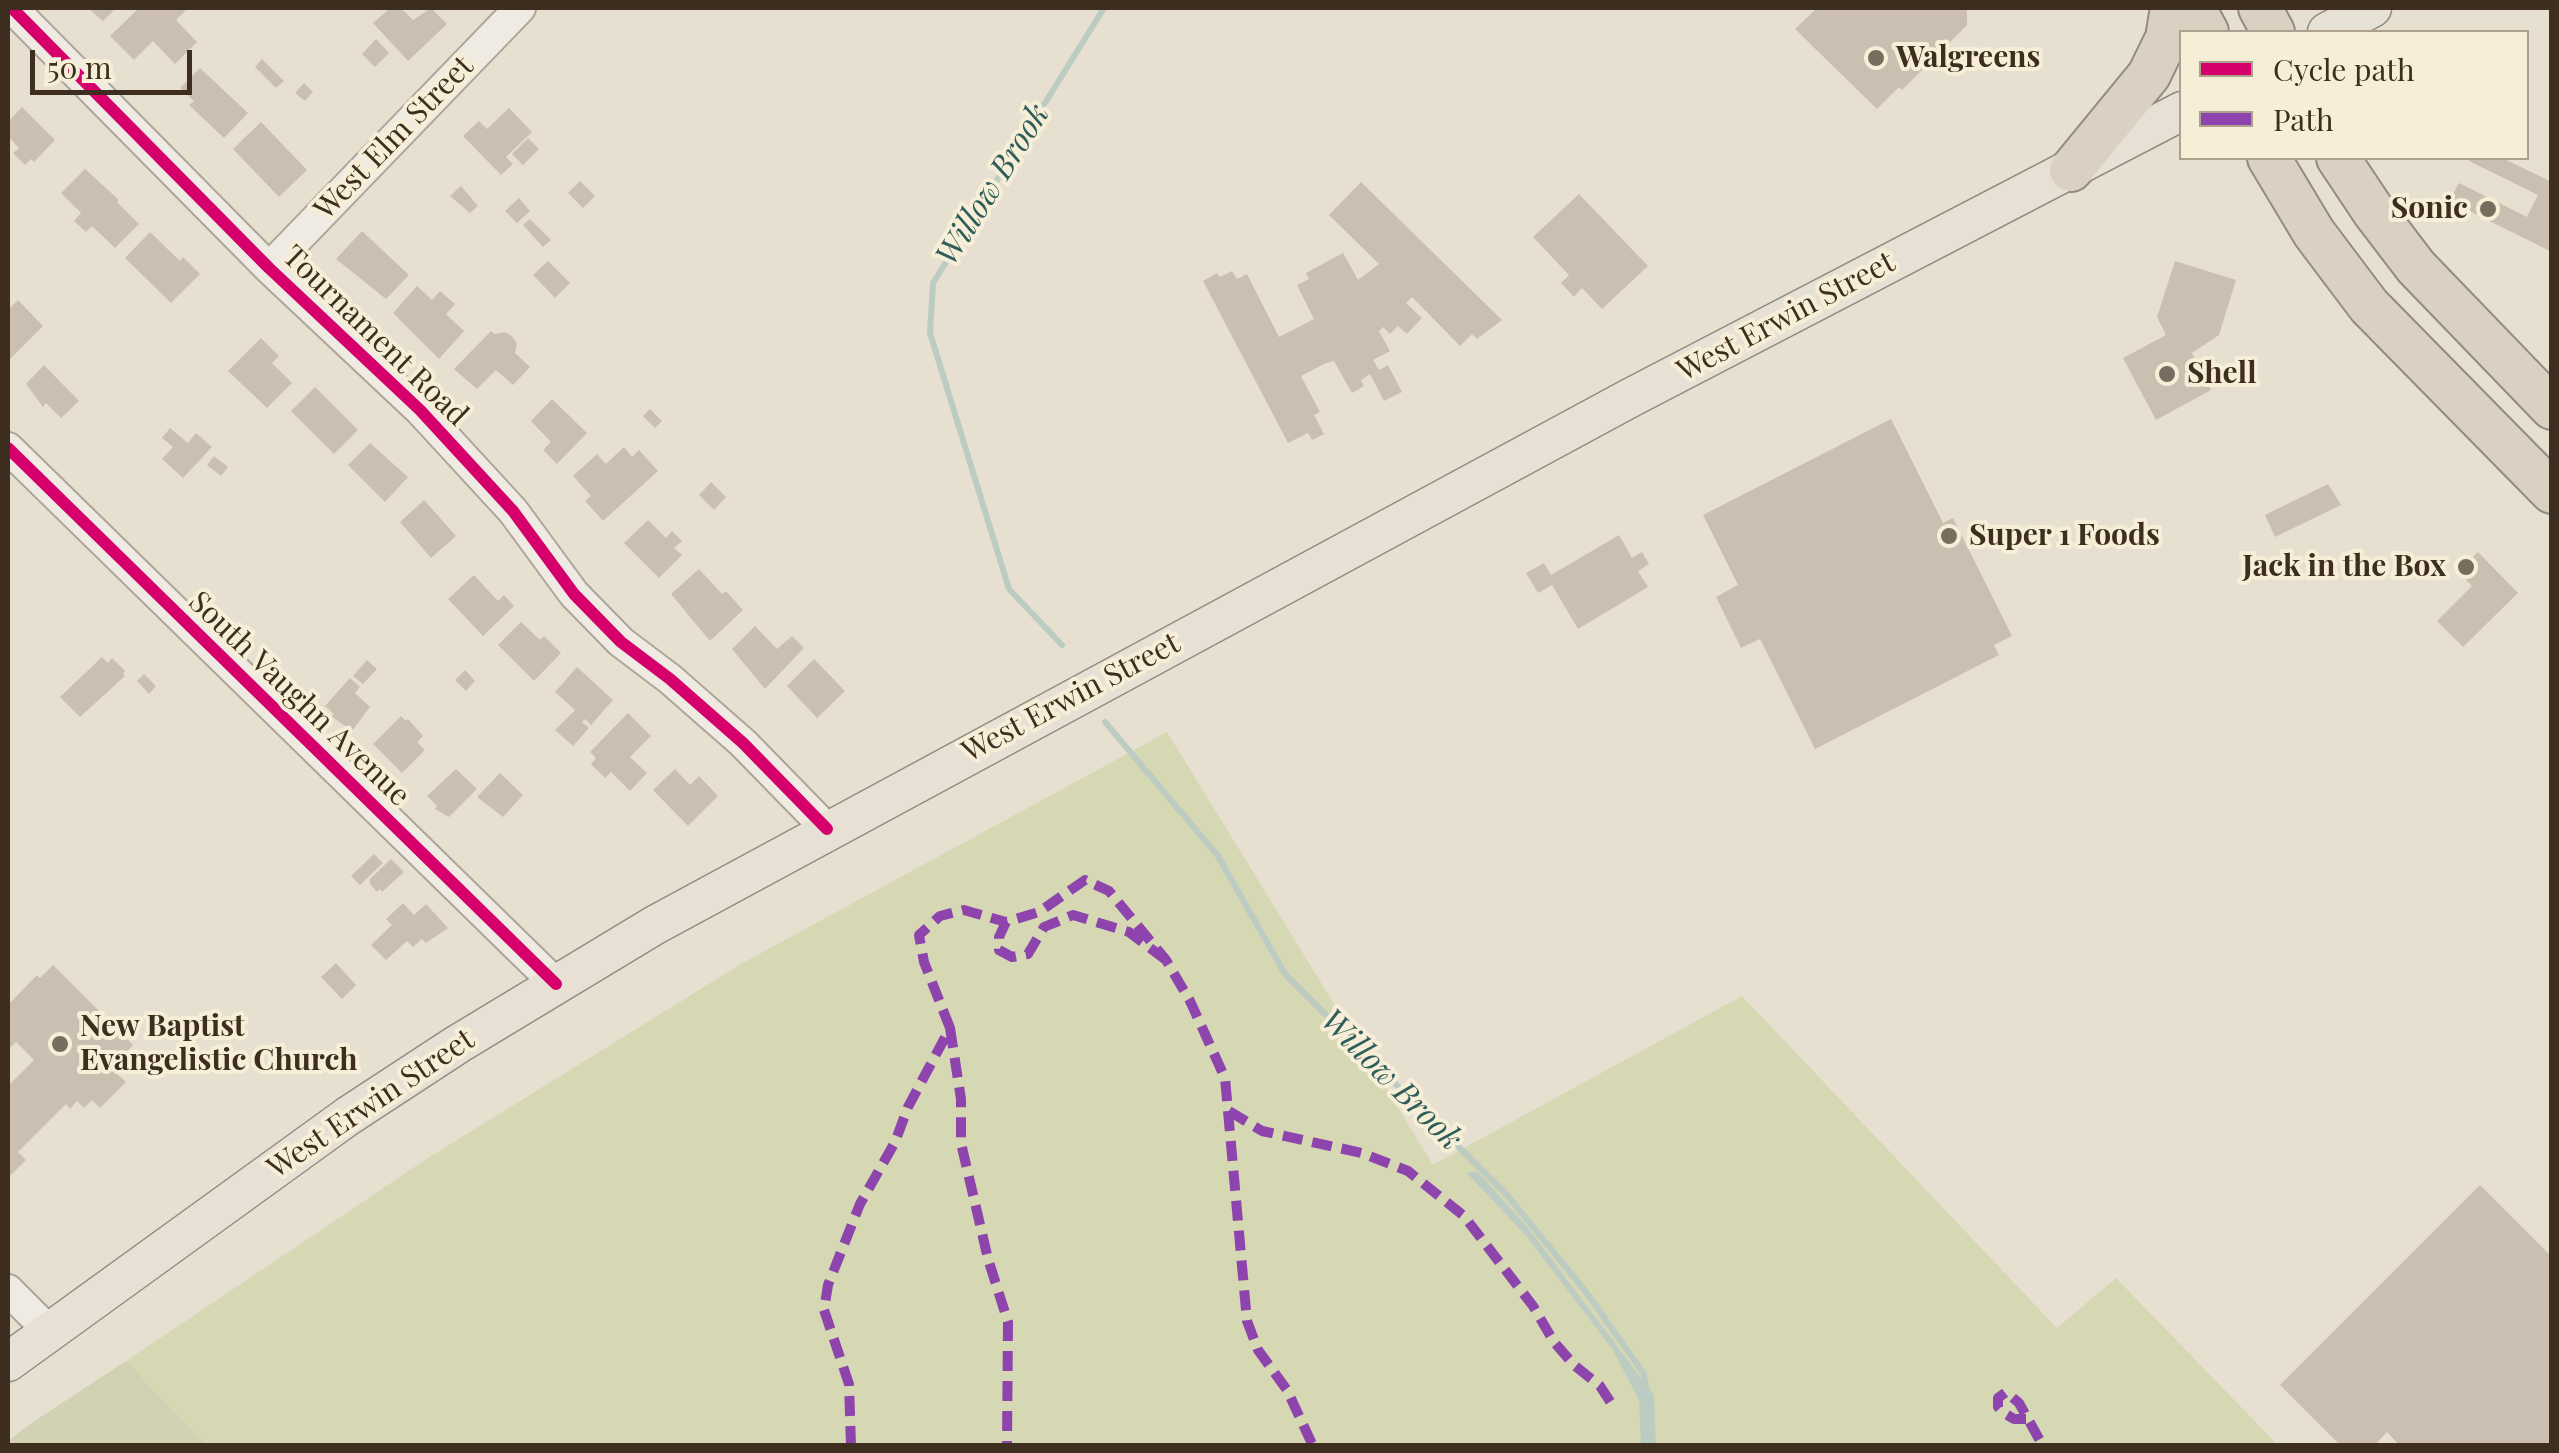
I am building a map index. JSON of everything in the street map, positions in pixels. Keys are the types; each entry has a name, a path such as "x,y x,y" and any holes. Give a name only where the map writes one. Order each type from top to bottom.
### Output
{"highway":[{"path":"2071,170 2150,75 2167,38 2172,8"},
{"path":"2260,8 2272,30"},
{"path":"2270,160 2314,232 2369,306 2552,492"},
{"path":"2339,160 2374,212 2442,296 2552,408"}],"main road":[{"path":"2331,30 2372,8"},
{"name":"West Erwin Street","path":"8,1362 322,1134 556,984 827,829 1630,398 2179,114"}],"street":[{"name":"Tournament Road","path":"12,8 268,268 420,410 513,511 574,594 621,642 743,743 827,829"},
{"name":"West Elm Street","path":"268,268 514,9"},
{"name":"South Vaughn Avenue","path":"8,448 556,984"},
{"path":"8,1290 49,1331"}],"green space":[{"path":"1167,732 1433,1165 1742,996 2057,1328 2116,1278 2278,1445 206,1446 126,1361 428,1158 741,964"},
{"path":"126,1361 206,1445 8,1445 33,1422"}],"shaded area":[{"path":"1466,1172 1478,1172 1528,1228 1654,1395 1656,1445 1641,1445 1639,1400 1613,1350 1528,1238"}],"building":[{"path":"88,8 116,8 103,21"},
{"path":"139,8 183,8 186,10 176,20 197,42 175,64 153,41 134,60 110,36"},
{"path":"390,8 401,8 413,20 431,8 447,24 408,61 373,23"},
{"name":"Walgreens","path":"1817,8 1967,8 1967,25 1902,90 1899,87 1877,109 1795,29"},
{"path":"376,39 389,53 375,67 362,54"},
{"path":"262,59 284,81 276,88 255,67"},
{"path":"200,68 248,113 224,138 189,105 194,101 180,88"},
{"path":"304,83 313,92 305,101 295,93"},
{"path":"22,107 55,140 34,162 31,159 25,165 13,153 19,148 8,136 8,122"},
{"path":"509,108 532,132 506,157 513,164 501,175 463,136 479,121 487,129"},
{"path":"261,122 307,170 279,197 233,149"},
{"path":"528,138 539,149 523,165 512,154"},
{"name":"Sonic","path":"2506,160 2552,182 2548,190 2552,192 2552,223 2548,229 2552,231 2552,252 2449,201 2459,183 2527,217 2538,195 2469,161"},
{"path":"85,169 139,224 115,248 92,226 86,232 74,221 81,213 61,193"},
{"path":"580,181 595,196 583,208 568,193"},
{"path":"1361,182 1502,320 1477,339 1472,334 1460,346 1412,297 1406,303 1422,318 1407,334 1398,326 1390,334 1383,327 1379,331 1390,351 1373,360 1379,370 1388,365 1402,392 1384,401 1370,374 1361,380 1364,386 1352,393 1334,361 1324,364 1301,376 1320,412 1314,415 1324,434 1312,440 1308,433 1288,443 1203,281 1217,273 1220,277 1232,271 1237,279 1247,274 1279,337 1314,319 1297,285 1309,279 1306,273 1343,253 1358,280 1379,264 1329,215"},
{"path":"461,186 478,206 470,213 450,196"},
{"path":"1579,194 1648,266 1602,309 1582,288 1574,297 1561,283 1569,275 1533,237"},
{"path":"519,198 530,211 517,223 505,211"},
{"path":"530,219 551,240 543,247 523,225"},
{"path":"362,231 409,275 386,299 336,259"},
{"path":"150,232 200,274 171,303 125,258"},
{"path":"548,261 570,283 555,298 533,275"},
{"path":"2175,261 2236,280 2219,335 2192,353 2211,390 2156,420 2123,358 2166,335 2157,317"},
{"path":"417,286 432,300 440,291 455,304 446,314 464,331 439,359 393,313"},
{"path":"18,300 43,326 8,361 8,310"},
{"path":"491,331 512,336 517,344 515,353 530,367 513,385 496,370 477,389 454,369"},
{"path":"261,338 279,356 272,363 292,383 267,408 228,371"},
{"path":"44,365 79,401 61,418 46,403 43,407 26,384"},
{"path":"315,387 358,430 334,454 291,411"},
{"path":"552,399 587,433 557,464 543,450 551,442 531,421"},
{"path":"650,409 662,421 655,428 643,416"},
{"path":"1891,419 1943,523 1953,518 2012,636 1994,645 1999,655 1815,749 1760,639 1741,648 1716,597 1738,585 1703,515"},
{"path":"170,428 188,443 196,433 212,447 183,478 162,459 173,447 162,438"},
{"path":"370,443 408,477 385,502 348,465"},
{"path":"624,447 632,457 639,450 658,471 603,521 585,501 591,496 573,476 597,454 606,464"},
{"path":"214,456 228,467 221,476 207,465"},
{"path":"711,482 726,497 714,510 699,495"},
{"path":"2328,484 2341,505 2275,537 2265,515"},
{"path":"424,500 456,536 431,558 400,522"},
{"path":"648,520 666,538 672,531 682,541 674,548 682,555 659,578 624,543"},
{"path":"1619,535 1632,558 1642,552 1649,564 1638,571 1648,587 1578,629 1552,585 1538,593 1526,573 1544,563 1551,575"},
{"path":"2478,552 2518,593 2463,647 2437,621 2472,586 2458,571"},
{"path":"699,569 743,610 710,641 671,594"},
{"path":"474,575 498,601 504,595 514,606 483,636 448,599"},
{"path":"521,622 540,640 544,636 561,653 534,681 498,645"},
{"path":"755,626 777,649 792,636 804,648 765,689 732,649"},
{"path":"102,657 108,663 112,658 125,676 80,717 60,697"},
{"path":"814,659 845,691 817,718 787,686"},
{"path":"367,660 377,669 363,684 353,676"},
{"path":"577,667 613,700 591,725 585,719 582,722 589,728 573,746 555,730 575,710 555,692"},
{"path":"465,670 475,681 466,691 455,680"},
{"path":"144,674 156,686 149,694 137,681"},
{"path":"350,678 360,687 355,693 370,707 352,731 331,716 334,714 325,706"},
{"path":"628,713 651,736 630,757 647,773 630,791 611,772 605,778 591,764 596,758 590,752"},
{"path":"401,716 423,736 417,742 425,750 402,773 373,744"},
{"path":"456,769 477,789 449,817 435,809 437,806 427,796"},
{"path":"675,769 690,785 699,776 718,796 688,826 653,790"},
{"path":"500,773 523,795 503,817 477,797"},
{"path":"374,854 383,863 360,885 351,876"},
{"path":"391,859 404,872 377,892 370,879"},
{"path":"403,903 414,915 426,904 448,928 426,943 422,939 413,947 407,941 386,960 371,945 392,925 386,919"},
{"path":"336,963 356,985 342,999 321,977"},
{"path":"53,965 133,1045 120,1059 126,1065 117,1074 126,1082 100,1108 92,1100 84,1108 77,1101 70,1109 66,1104 18,1152 26,1160 8,1178 8,1086 34,1060 16,1042 8,1050 8,1005 37,975 40,978"},
{"path":"2480,1185 2552,1257 2552,1446 2400,1446 2387,1432 2374,1446 2341,1446 2280,1385"}],"waterway":[{"name":"Willow Brook","path":"1062,645 1009,589 930,333 933,283 1104,8"},
{"name":"Willow Brook","path":"1105,722 1218,856 1285,974 1507,1195 1586,1292 1644,1374 1646,1388"}],"marked path":[{"path":"1166,960 1129,932 1073,915 1044,927 1028,954 1012,957 999,950 999,937 1006,922 1039,912 1085,880 1109,891 1166,960 1190,1001 1225,1078 1247,1321 1258,1350 1287,1390 1313,1446"},
{"path":"851,1446 849,1384 824,1310 828,1285 860,1204 950,1028 924,962 919,935 940,916 964,910 1006,922"},
{"path":"950,1028 961,1099 961,1143 988,1259 1008,1322 1007,1446"},
{"path":"1229,1111 1262,1131 1362,1153 1408,1171 1464,1216 1533,1306 1554,1342 1600,1386 1613,1406"},
{"path":"2026,1419 2014,1419 2004,1413 1998,1407 1998,1398 2006,1392 2019,1403 2043,1446"}],"cycle path":[{"path":"12,8 269,268 420,410 513,511 574,594 621,642 743,743 827,829"},
{"path":"8,448 556,984"}],"place":[{"name":"Walgreens","path":"1876,58"},
{"name":"Sonic","path":"2488,209"},
{"name":"Shell","path":"2167,374"},
{"name":"Super 1 Foods","path":"1949,536"},
{"name":"Jack in the Box","path":"2466,567"},
{"name":"New Baptist Evangelistic Church","path":"60,1044"}]}
